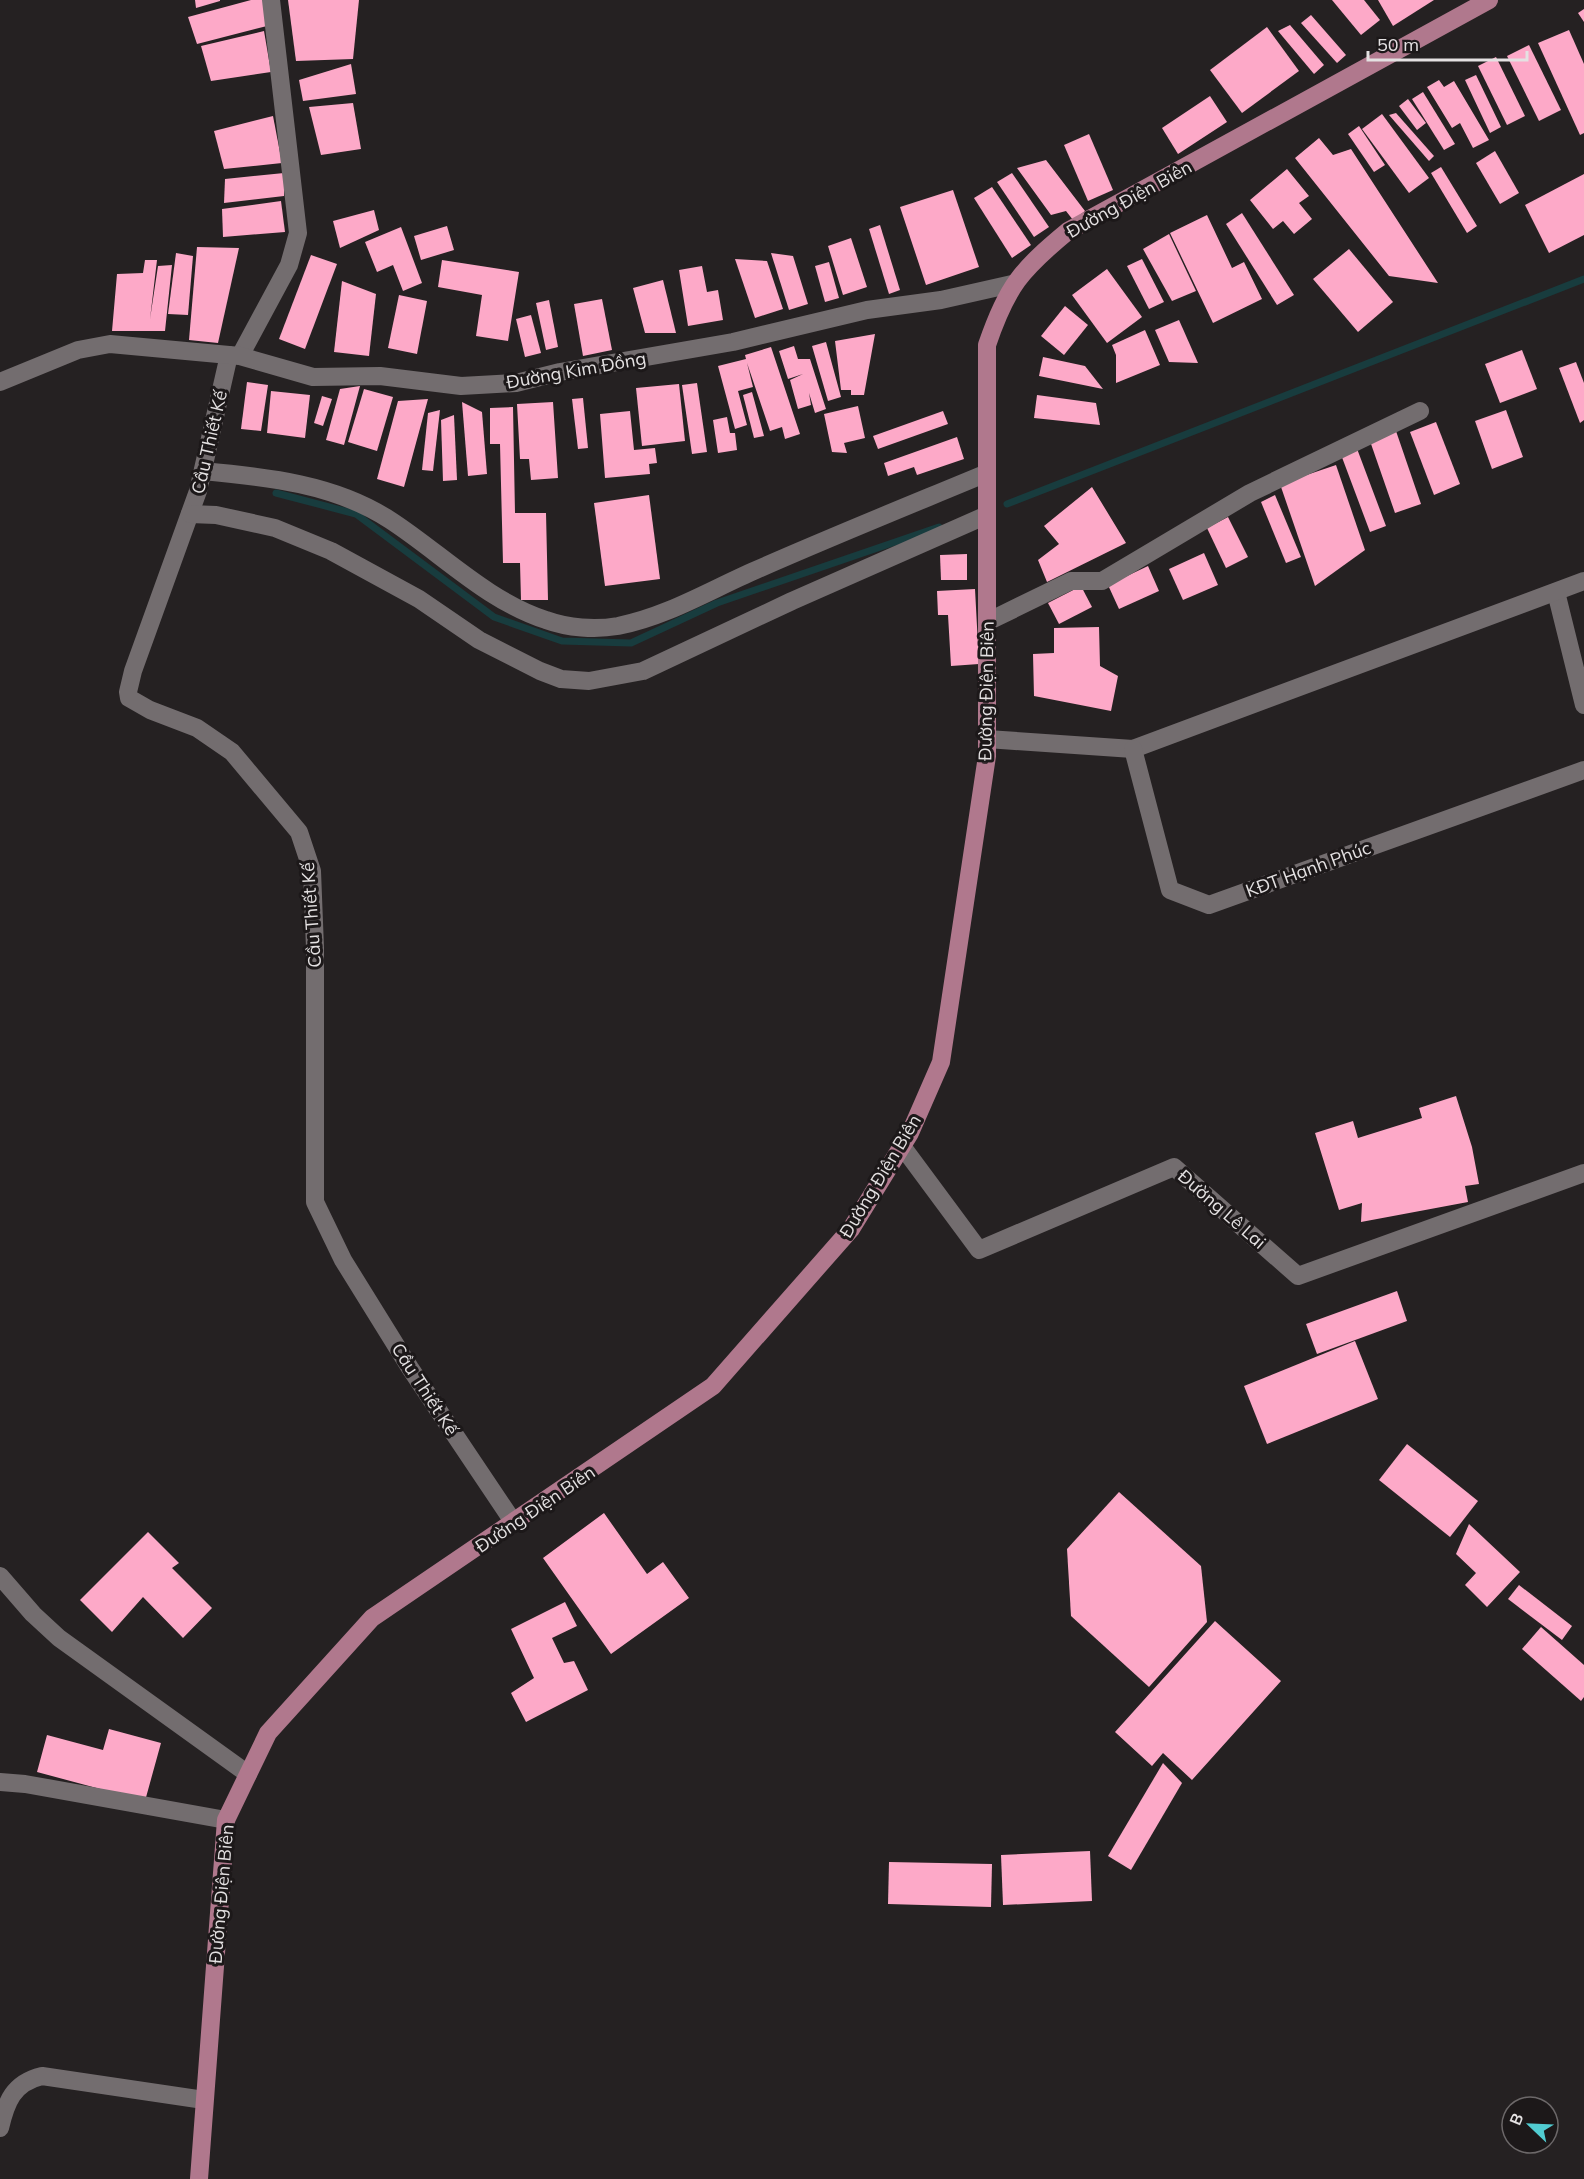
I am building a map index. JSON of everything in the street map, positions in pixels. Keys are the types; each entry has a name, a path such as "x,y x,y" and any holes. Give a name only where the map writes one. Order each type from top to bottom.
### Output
{"main road":[{"name":"Đường Điện Biên","path":"199,2179 226,1820 268,1733 372,1618 713,1386 851,1229 902,1146 941,1062 985,768 987,739 987,345 998,312 1012,284 1034,260 1068,231 1489,0"}],"street":[{"name":"Cầu Thiết Kế","path":"270,0 298,233 290,265 235,355 190,513 133,671 128,692 129,698 150,710 197,728 232,752 299,832 312,871 315,948 313,1127 315,1202 343,1260 410,1368 514,1523"},
{"name":"Đường Kim Đồng","path":"0,382 78,350 110,344 235,355 313,377 380,376 461,386 516,383 560,372 733,342 867,310 941,300 1012,284"},
{"path":"987,622 1071,581 1102,581 1250,493 1420,411"},
{"path":"203,471 282,481 318,489 356,502 388,518 475,583 521,609 546,620 595,628 645,620 680,607 754,570 987,473"},
{"path":"190,513 216,515 275,528 331,551 419,599 479,640 540,671 561,679 589,681 644,671 792,601 987,515"},
{"path":"987,739 1133,749 1584,581"},
{"path":"1556,592 1584,705"},
{"name":"KĐT Hạnh Phúc","path":"1133,749 1170,890 1209,905 1584,770"},
{"name":"Đường Lê Lai","path":"902,1146 979,1250 1174,1167 1298,1276 1584,1173"},
{"path":"0,1576 33,1614 59,1638 248,1774"},
{"path":"0,1782 25,1784 226,1820"},
{"path":"0,2128 4,2099 26,2081 50,2076 204,2100"}],"building":[{"path":"195,0 220,0 220,1 196,8"},
{"path":"251,0 263,0 267,26 197,44 188,17"},
{"path":"288,0 359,0 353,59 296,61"},
{"path":"1332,0 1364,0 1380,20 1361,35"},
{"path":"1378,0 1434,0 1393,26"},
{"path":"1584,9 1584,22 1578,13"},
{"path":"1311,15 1346,55 1337,63 1301,23"},
{"path":"1290,25 1324,65 1314,74 1278,31"},
{"path":"1267,27 1299,71 1242,113 1210,70"},
{"path":"1569,30 1584,64 1584,133 1580,135 1538,43"},
{"path":"264,31 271,72 211,81 201,46"},
{"path":"1529,45 1561,110 1539,121 1507,56"},
{"path":"1496,57 1525,116 1507,125 1478,66"},
{"path":"351,64 356,94 303,101 299,80"},
{"path":"1476,75 1501,127 1490,133 1465,80"},
{"path":"1439,80 1444,87 1454,81 1489,140 1473,148 1460,123 1452,128 1427,87"},
{"path":"1423,92 1455,144 1444,150 1412,99"},
{"path":"1210,96 1227,122 1178,154 1162,128"},
{"path":"1408,99 1426,123 1417,130 1399,106"},
{"path":"353,103 361,149 321,155 309,107"},
{"path":"1396,113 1434,156 1429,161 1389,115"},
{"path":"1382,114 1429,178 1409,193 1362,129"},
{"path":"273,116 282,163 224,169 214,131"},
{"path":"1359,126 1385,165 1374,172 1348,134"},
{"path":"1089,134 1113,190 1088,201 1064,145"},
{"path":"1319,138 1333,155 1351,149 1438,283 1389,276 1295,158"},
{"path":"1495,151 1519,193 1500,204 1476,163"},
{"path":"1046,160 1085,211 1073,220 1066,211 1051,215 1017,168"},
{"path":"1441,167 1477,226 1467,233 1431,173"},
{"path":"1287,169 1309,196 1299,203 1312,219 1294,234 1283,221 1273,229 1250,200"},
{"path":"284,173 284,196 224,203 225,179"},
{"path":"1012,173 1049,227 1034,237 997,182"},
{"path":"1584,174 1584,235 1549,253 1525,205"},
{"path":"992,187 1031,245 1012,258 974,198"},
{"path":"953,190 979,267 926,285 900,207"},
{"path":"281,201 285,232 223,237 222,209"},
{"path":"374,210 379,230 340,248 333,221"},
{"path":"1242,213 1294,295 1277,305 1226,224"},
{"path":"1207,215 1232,268 1244,262 1262,299 1213,323 1170,233"},
{"path":"880,225 900,290 889,294 869,229"},
{"path":"447,226 454,250 421,260 414,236"},
{"path":"401,227 422,283 403,291 393,265 377,272 365,242"},
{"path":"1169,234 1196,291 1172,301 1143,249"},
{"path":"851,238 867,287 843,295 828,246"},
{"path":"197,247 239,248 218,343 189,340"},
{"path":"1349,249 1393,302 1358,332 1313,279"},
{"path":"176,253 193,256 188,315 168,314"},
{"path":"771,253 793,256 808,304 789,310"},
{"path":"311,255 337,264 305,349 279,339"},
{"path":"735,259 767,261 783,309 755,318"},
{"path":"1142,259 1164,302 1149,309 1127,266"},
{"path":"145,260 157,260 150,319 158,266 172,265 165,331 112,331 117,274 143,273"},
{"path":"442,260 519,272 508,341 476,336 482,295 438,287"},
{"path":"829,262 839,298 825,302 815,266"},
{"path":"702,266 707,292 718,290 723,320 688,326 679,270"},
{"path":"1107,269 1142,317 1107,343 1072,295"},
{"path":"663,280 676,333 645,333 633,288"},
{"path":"342,281 376,294 369,356 334,352"},
{"path":"399,295 427,301 417,354 388,348"},
{"path":"602,299 612,350 583,356 574,304"},
{"path":"549,300 558,347 546,350 536,303"},
{"path":"1065,306 1088,325 1064,355 1041,336"},
{"path":"531,315 541,353 525,357 516,319"},
{"path":"1179,320 1198,363 1169,362 1155,330"},
{"path":"1145,330 1160,365 1116,383 1116,355 1112,345"},
{"path":"875,334 864,395 851,395 851,390 841,390 835,341"},
{"path":"826,342 841,397 828,401 812,346"},
{"path":"794,346 798,359 810,359 826,409 815,413 809,393 811,405 798,409 790,380 803,374 788,379 779,351"},
{"path":"771,347 800,434 785,439 782,427 770,431 747,363 753,387 738,391 747,425 735,429 718,366 746,359 745,355"},
{"path":"1522,350 1537,389 1500,403 1485,364"},
{"path":"1043,357 1085,366 1103,389 1039,376"},
{"path":"1576,362 1584,383 1584,420 1580,423 1559,368"},
{"path":"247,382 268,385 261,431 241,429"},
{"path":"697,383 707,452 692,454 682,385"},
{"path":"679,384 685,441 642,446 636,388"},
{"path":"360,386 344,445 326,440 340,389"},
{"path":"364,389 393,397 377,451 348,442"},
{"path":"271,391 310,395 305,438 267,433"},
{"path":"752,392 764,436 754,438 743,395"},
{"path":"1037,395 1096,403 1100,425 1034,418"},
{"path":"322,396 332,399 323,426 314,423"},
{"path":"583,398 588,448 578,449 572,399"},
{"path":"428,399 404,487 377,479 398,401"},
{"path":"462,402 482,412 487,474 468,476"},
{"path":"553,402 558,478 531,480 529,459 520,459 517,404"},
{"path":"858,406 865,438 844,443 847,453 832,452 824,414"},
{"path":"513,407 515,513 546,513 548,600 521,600 520,563 503,563 500,444 490,444 490,408"},
{"path":"440,410 433,471 422,470 428,413"},
{"path":"1506,410 1523,457 1492,469 1475,421"},
{"path":"630,411 634,450 655,448 657,463 649,464 650,474 605,478 600,414"},
{"path":"943,411 948,424 878,449 873,436"},
{"path":"454,415 457,480 443,481 441,420"},
{"path":"727,417 730,433 735,433 737,450 718,453 713,420"},
{"path":"1436,422 1460,484 1434,495 1410,432"},
{"path":"1396,431 1421,504 1395,513 1370,441"},
{"path":"957,437 964,459 917,475 914,467 888,476 884,463"},
{"path":"1356,446 1386,526 1370,532 1340,452"},
{"path":"1336,465 1365,550 1315,586 1280,484"},
{"path":"1092,487 1126,543 1047,582 1038,560 1059,544 1044,526"},
{"path":"649,495 660,579 605,586 594,503"},
{"path":"1275,495 1301,557 1286,563 1261,502"},
{"path":"1228,517 1248,557 1226,568 1207,528"},
{"path":"1204,553 1218,585 1183,600 1169,569"},
{"path":"967,554 967,580 941,580 940,555"},
{"path":"1148,566 1159,591 1119,609 1108,585"},
{"path":"1081,586 1092,607 1059,624 1048,603"},
{"path":"975,589 979,664 951,666 948,615 938,615 937,591"},
{"path":"1099,627 1100,666 1118,676 1111,711 1034,696 1033,654 1054,653 1054,628"},
{"path":"1456,1096 1472,1147 1479,1184 1465,1186 1468,1202 1361,1222 1362,1203 1339,1210 1315,1133 1353,1121 1358,1138 1422,1118 1419,1108"},
{"path":"1397,1291 1407,1321 1317,1354 1306,1324"},
{"path":"1355,1341 1378,1399 1267,1444 1244,1386"},
{"path":"1407,1444 1478,1501 1450,1537 1379,1480"},
{"path":"1119,1492 1201,1566 1207,1622 1149,1687 1071,1616 1067,1549"},
{"path":"604,1513 647,1574 663,1562 689,1598 611,1654 543,1558"},
{"path":"1469,1524 1520,1572 1487,1607 1465,1585 1476,1573 1456,1554"},
{"path":"148,1532 179,1563 172,1568 212,1608 183,1638 143,1597 112,1632 80,1600"},
{"path":"1519,1585 1572,1626 1562,1640 1508,1599"},
{"path":"565,1602 577,1626 552,1638 564,1663 574,1661 588,1690 526,1722 511,1693 534,1678 511,1629"},
{"path":"1215,1621 1281,1681 1192,1780 1163,1753 1152,1766 1115,1732"},
{"path":"1541,1627 1584,1665 1584,1697 1581,1701 1522,1649"},
{"path":"109,1729 161,1743 145,1801 37,1772 47,1735 103,1750"},
{"path":"1163,1763 1182,1783 1131,1870 1108,1856"},
{"path":"1090,1851 1092,1901 1003,1905 1001,1855"},
{"path":"889,1862 992,1864 991,1907 888,1904"}],"waterway":[{"path":"1007,504 1584,279"},
{"path":"276,493 356,514 494,617 562,641 631,643 717,603 939,527"}]}
